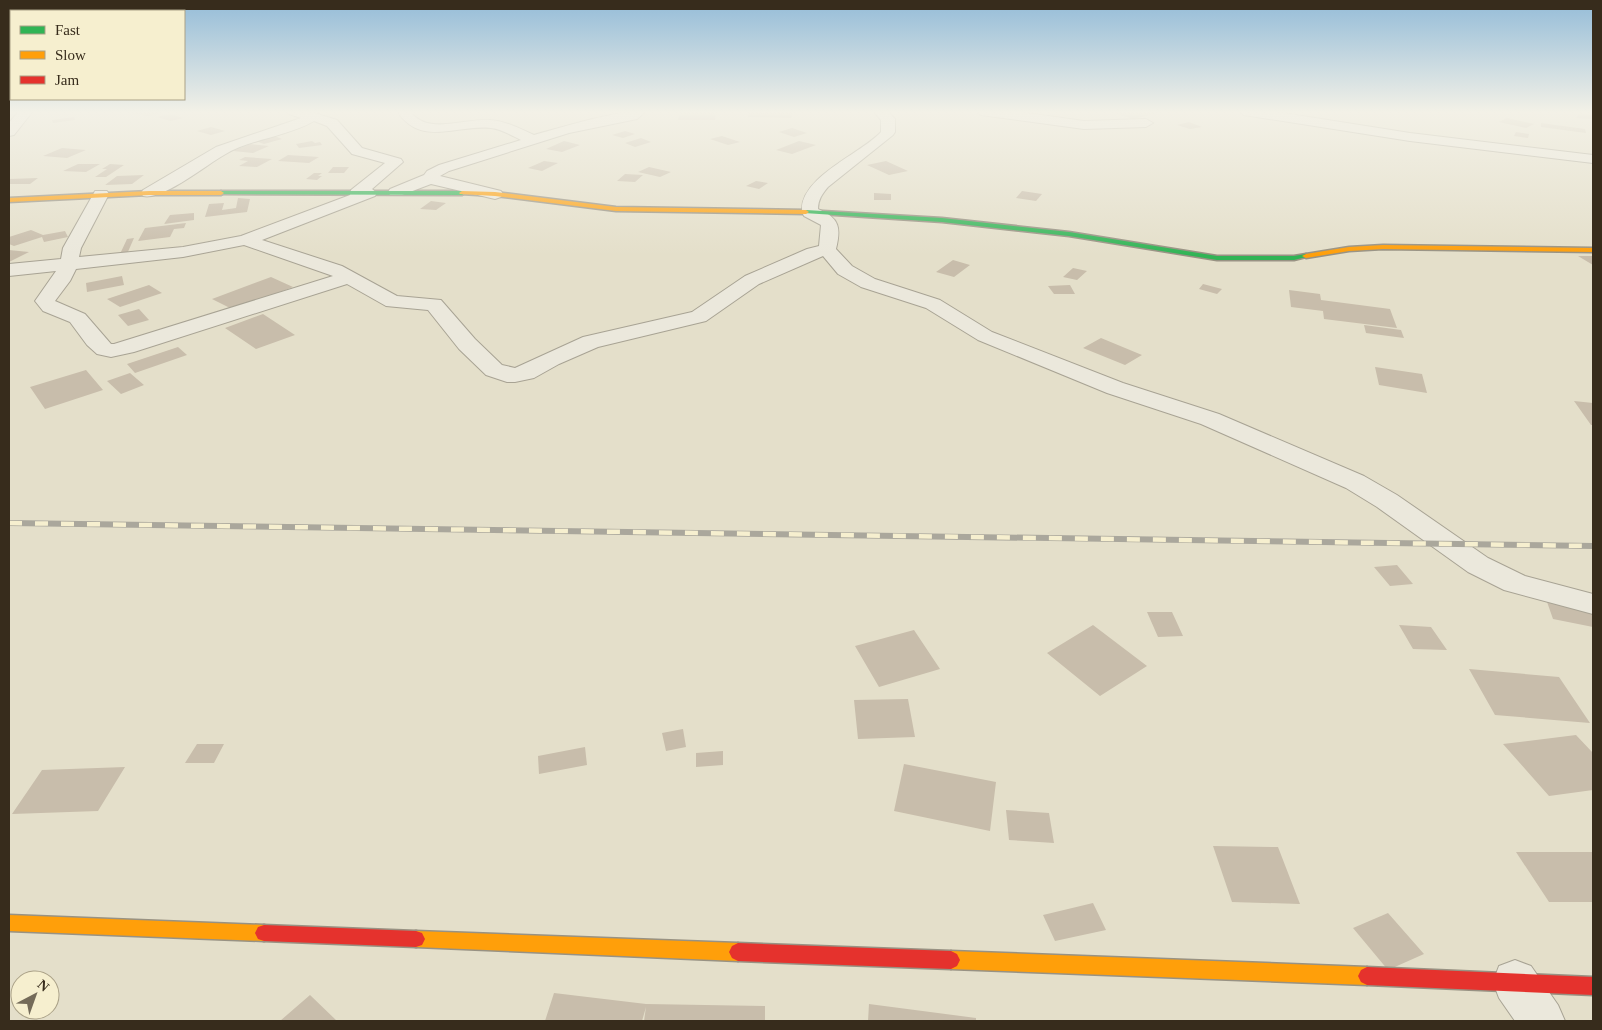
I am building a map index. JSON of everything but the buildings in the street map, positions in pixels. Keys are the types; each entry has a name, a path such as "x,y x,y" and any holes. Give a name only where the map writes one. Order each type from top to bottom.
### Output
{"street":[{"path":"148,193 172,181 206,159"},
{"path":"9,270 183,252 245,240 363,193 396,162 386,159"},
{"path":"396,192 432,177 432,174 444,168 474,159"},
{"path":"810,212 808,204 818,188 855,159"},
{"path":"432,177 434,180 495,194 616,209 810,212 932,220 1035,230 1217,258 1294,258 1349,249 1383,247 1593,250"},
{"path":"9,200 148,193 396,192 495,194"},
{"path":"101,194 72,248 69,263 60,281 45,301 47,305 72,315 102,348 111,350 126,347 350,277"},
{"path":"810,212 830,223 832,230 827,250"},
{"path":"245,240 335,270 393,302 429,303 437,306 467,344 494,370 507,375 526,373 551,359 591,342 699,317 752,280 813,253 827,250"},
{"path":"827,250 845,270 868,283 933,304 985,336 1115,388 1210,419 1355,482 1387,501 1478,565 1515,583 1593,604"},
{"path":"9,923 1593,986"},
{"path":"1515,982 1542,1021"}],"railway":[{"path":"9,523 1593,546"}],"traffic: fast":[{"path":"221,193 462,193"},
{"path":"806,212 942,220 1069,234 1217,258 1294,258 1306,256"}],"traffic: slow":[{"path":"9,200 149,193 221,193"},
{"path":"462,193 495,194 616,209 806,212"},
{"path":"1306,256 1349,249 1383,247 1593,250"},
{"path":"9,923 264,933"},
{"path":"416,939 738,952"},
{"path":"951,960 1367,976"}],"traffic: jam":[{"path":"264,933 416,939"},
{"path":"738,952 951,960"},
{"path":"1367,976 1593,986"}]}
